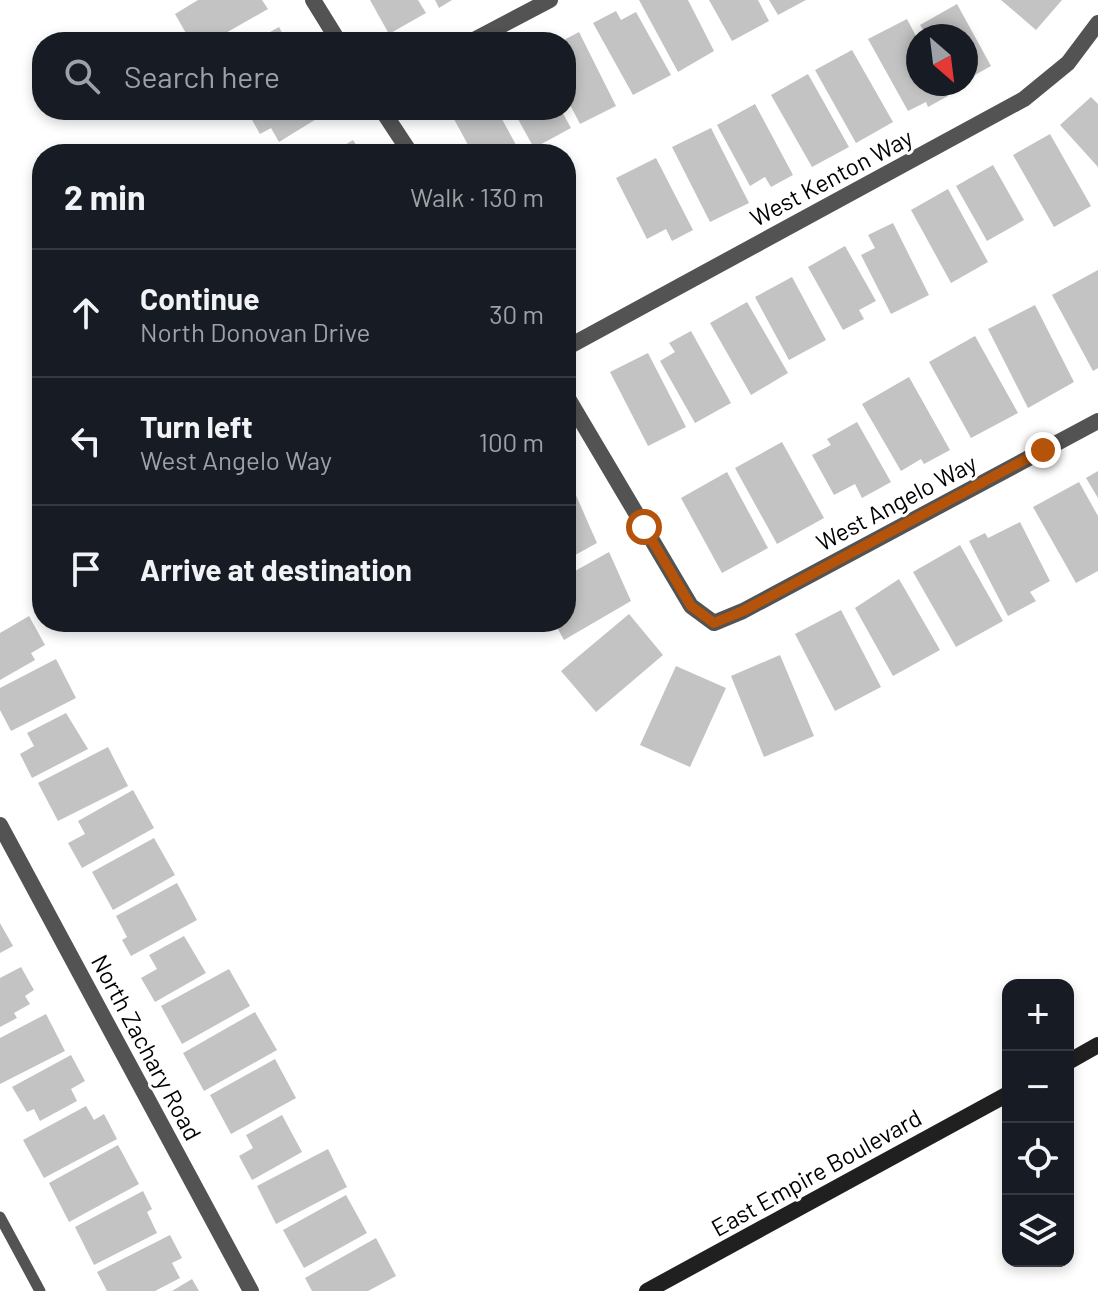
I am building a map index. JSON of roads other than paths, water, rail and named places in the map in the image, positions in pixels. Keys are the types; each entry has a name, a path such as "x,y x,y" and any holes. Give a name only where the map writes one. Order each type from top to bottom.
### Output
{"street":[{"path":"313,0 333,32"},
{"path":"489,32 550,0"},
{"name":"West Kenton Way","path":"576,343 1024,99 1068,63 1098,23"},
{"path":"389,120 404,144"},
{"name":"West Angelo Way","path":"576,412 691,606 714,623 743,611 1098,421"},
{"name":"North Zachary Road","path":"0,825 251,1291"},
{"path":"1074,1059 1098,1045"},
{"name":"East Empire Boulevard","path":"647,1291 1002,1097"}],"lane":[{"path":"0,1217 40,1291"}]}
